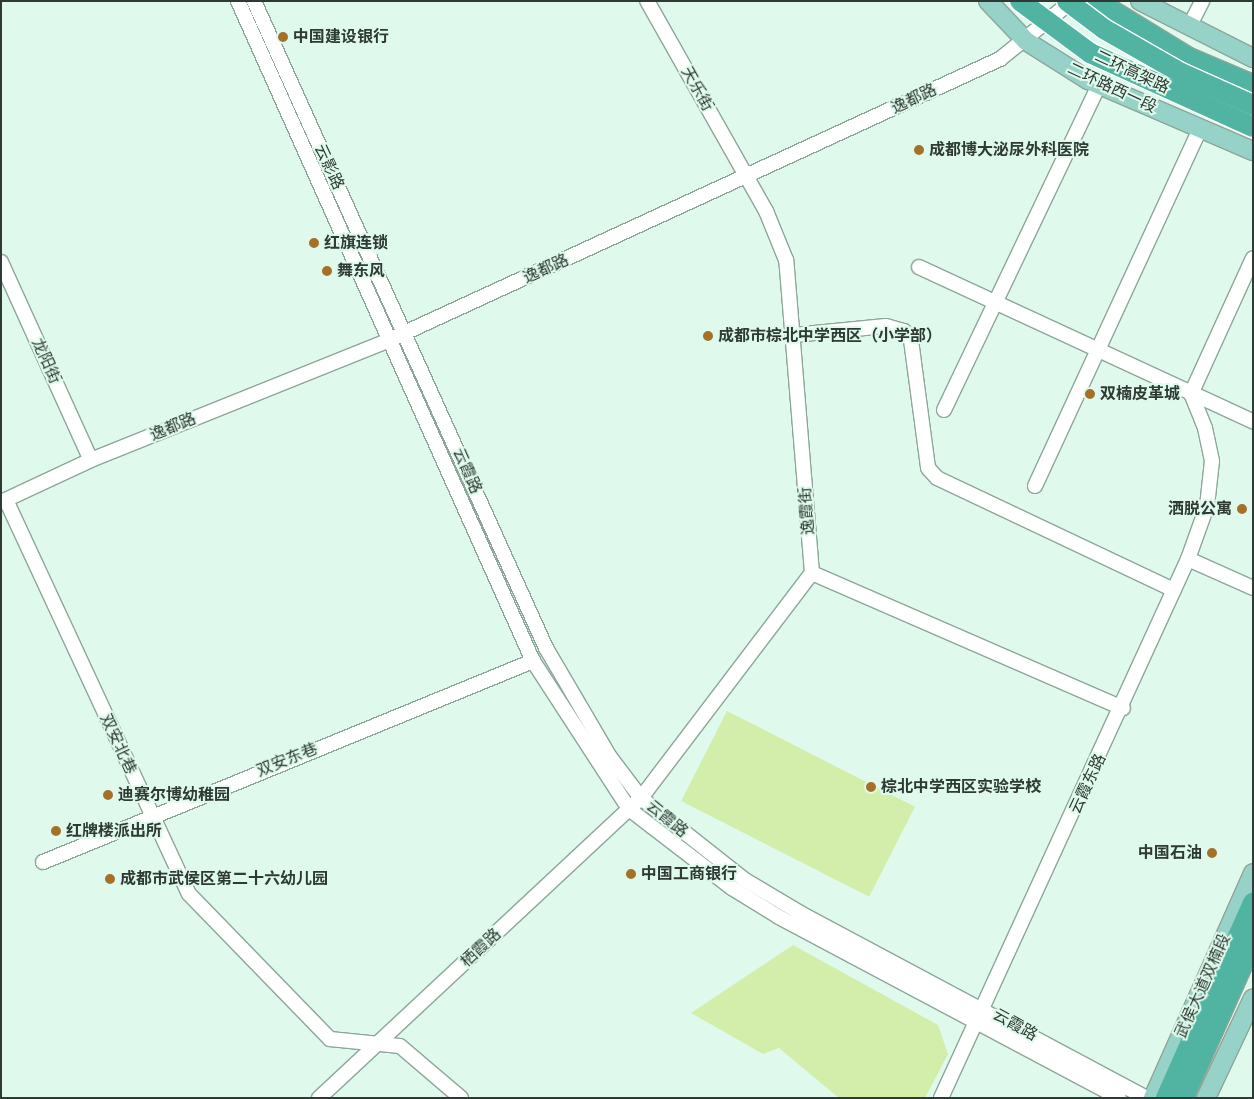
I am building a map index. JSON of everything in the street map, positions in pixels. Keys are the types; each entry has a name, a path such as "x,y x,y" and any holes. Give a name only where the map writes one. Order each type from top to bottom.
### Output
{"highway":[{"name":"二环高架路","path":"1020,1 1090,53 1253,127"},
{"name":"二环高架路","path":"1067,1 1104,30 1164,63 1253,104"},
{"path":"1096,1 1173,50 1253,85"},
{"path":"1166,1098 1253,903"},
{"path":"1183,1098 1253,941"}],"main road":[{"name":"二环路西一段","path":"988,1 1026,41 1099,85 1253,151"},
{"path":"1140,1 1188,27 1253,58"},
{"name":"武侯大道双楠段","path":"1153,1098 1253,873"},
{"path":"1206,1098 1253,998"}],"street":[{"path":"238,1 533,660 629,809 732,888 779,917 1119,1098"},
{"name":"云影路","path":"254,1 405,333"},
{"name":"天乐街","path":"647,1 747,178"},
{"name":"逸都路","path":"4,501 91,460 389,340 747,178 1000,59 1026,41 1072,1"},
{"path":"1188,27 1202,1"},
{"path":"944,410 1099,85"},
{"path":"1035,486 1200,128"},
{"name":"逸霞街","path":"747,178 786,260 794,336 812,573"},
{"path":"1191,394 1253,258"},
{"name":"龙阳街","path":"1,262 91,460"},
{"path":"919,267 1099,348 1191,394 1253,421"},
{"path":"794,336 886,326 904,331 911,340 928,468 936,478 1174,590"},
{"name":"云霞路","path":"405,333 546,648 610,757 641,798 745,880 986,1008 1147,1098"},
{"name":"云霞东路","path":"941,1098 986,1008 1123,708 1188,559 1207,506 1212,461 1205,428 1191,394"},
{"name":"双安北巷","path":"4,501 150,816 189,894 330,1039 400,1046 461,1098"},
{"path":"1188,559 1253,588"},
{"path":"641,798 812,573 1123,708"},
{"name":"双安东巷","path":"43,862 150,816 533,660"},
{"name":"栖霞路","path":"319,1098 641,798"}],"green space":[{"path":"727,711 915,807 869,897 681,801"},
{"path":"793,945 938,1025 948,1054 925,1098 839,1098 779,1048 763,1054 691,1013"}],"place":[{"name":"中国建设银行","path":"283,37"},
{"name":"成都博大泌尿外科医院","path":"919,150"},
{"name":"红旗连锁","path":"314,243"},
{"name":"舞东风","path":"327,271"},
{"name":"成都市棕北中学西区（小学部）","path":"708,336"},
{"name":"双楠皮革城","path":"1090,394"},
{"name":"洒脱公寓","path":"1242,509"},
{"name":"棕北中学西区实验学校","path":"871,787"},
{"name":"迪赛尔博幼稚园","path":"108,795"},
{"name":"红牌楼派出所","path":"56,831"},
{"name":"中国石油","path":"1212,853"},
{"name":"中国工商银行","path":"631,874"},
{"name":"成都市武侯区第二十六幼儿园","path":"110,879"}]}
